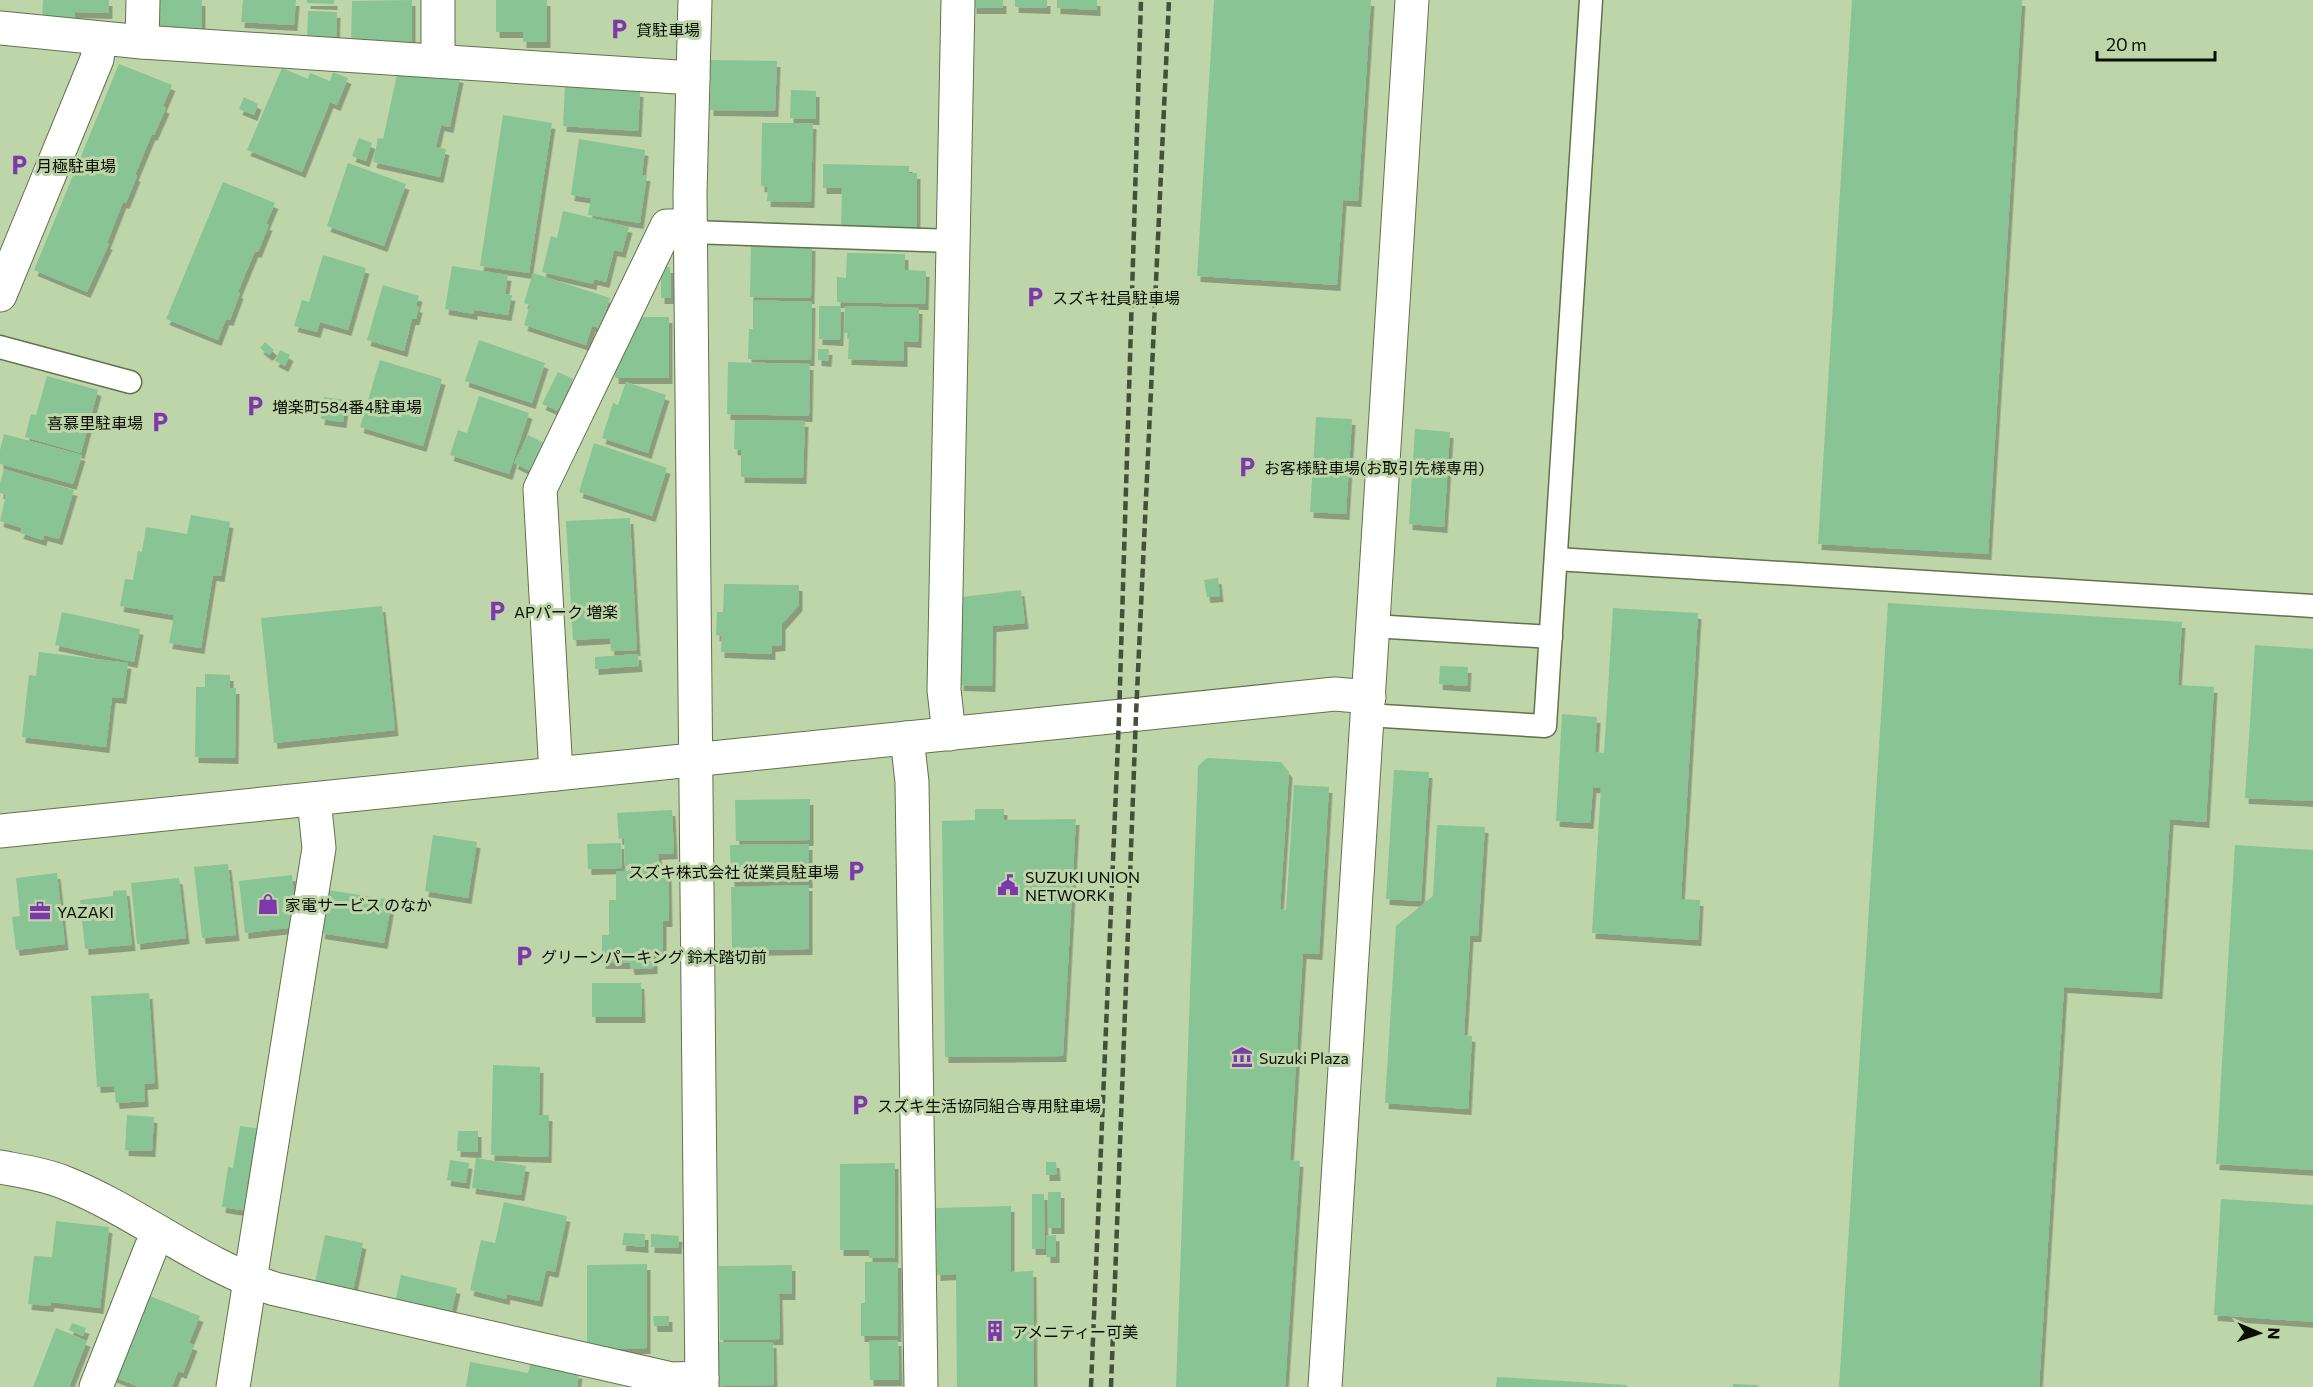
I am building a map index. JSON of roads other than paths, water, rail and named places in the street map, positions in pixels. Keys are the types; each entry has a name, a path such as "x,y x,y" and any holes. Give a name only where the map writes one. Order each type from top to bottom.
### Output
{"street":[{"path":"142,42 143,0"},
{"path":"438,0 438,62"},
{"path":"0,1167 60,1181 87,1192 250,1281 275,1289 602,1375 702,1383 691,229 695,0"},
{"path":"949,734 944,690 958,0"},
{"path":"1326,1387 1412,0"},
{"path":"0,33 693,78"},
{"path":"0,295 97,59 100,39"},
{"path":"556,774 540,489 667,226 691,229"},
{"path":"0,831 1335,694 1368,706"},
{"path":"908,738 912,782 921,1387"},
{"path":"233,1387 319,848 314,800"},
{"path":"96,1387 151,1248 160,1233"}],"lane":[{"path":"1368,706 1545,726 1591,0"},
{"path":"691,229 953,241"},
{"path":"0,347 130,382"},
{"path":"1556,559 2313,606"},
{"path":"1373,626 1551,637"}],"railway":[{"path":"1091,1387 1119,717 1141,0"},
{"path":"1111,1387 1136,715 1169,0"}],"place":[{"name":"貸駐車場","path":"619,29"},
{"name":"月極駐車場","path":"19,165"},
{"name":"スズキ社員駐車場","path":"1035,297"},
{"name":"増楽町584番4駐車場","path":"255,406"},
{"name":"喜慕里駐車場","path":"160,422"},
{"name":"お客様駐車場(お取引先様専用)","path":"1247,467"},
{"name":"APパーク 増楽","path":"497,611"},
{"name":"スズキ株式会社 従業員駐車場","path":"856,871"},
{"name":"SUZUKI UNION NETWORK","path":"1008,885"},
{"name":"家電サービス のなか","path":"268,904"},
{"name":"YAZAKI","path":"40,911"},
{"name":"グリーンパーキング 鈴木踏切前","path":"524,956"},
{"name":"Suzuki Plaza","path":"1242,1057"},
{"name":"スズキ生活協同組合専用駐車場","path":"860,1105"},
{"name":"アメニティー可美","path":"995,1331"}]}
